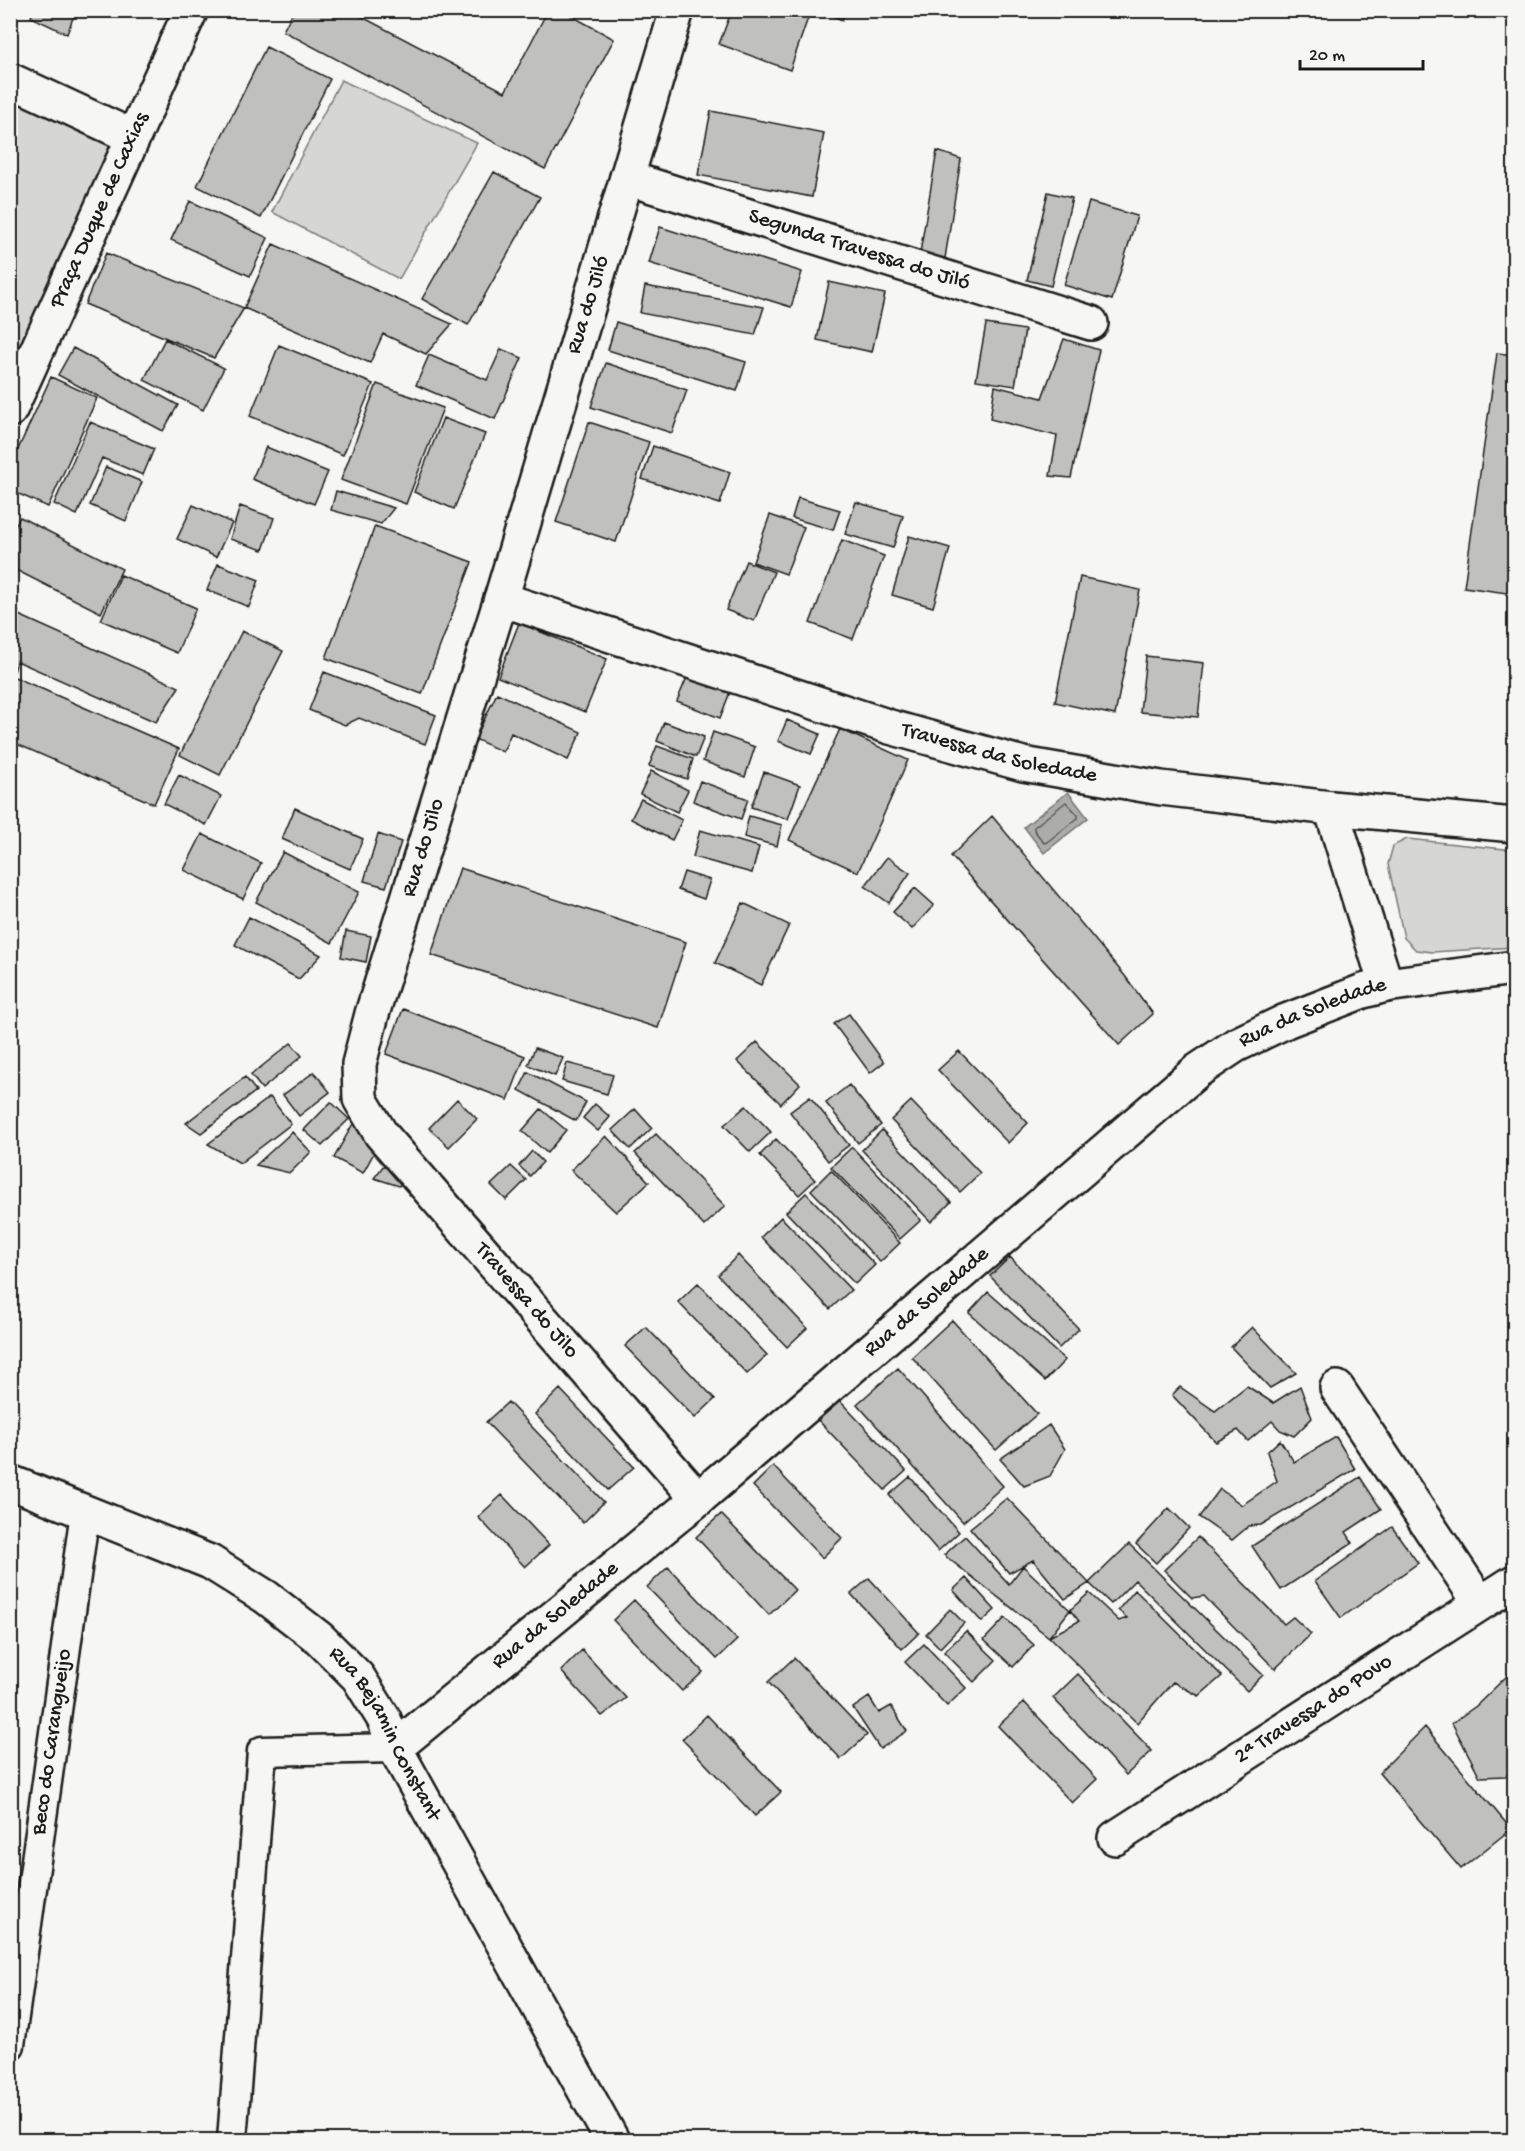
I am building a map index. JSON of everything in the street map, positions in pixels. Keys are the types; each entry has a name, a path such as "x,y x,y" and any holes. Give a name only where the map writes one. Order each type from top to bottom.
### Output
{"street":[{"name":"Praça Duque de Caxias","path":"10,410 191,10"},
{"name":"Rua do Jiló","path":"501,599 677,10"},
{"path":"10,80 133,137"},
{"name":"Segunda Travessa do Jiló","path":"627,178 1091,323"},
{"name":"Travessa da Soledade","path":"501,599 890,727 1023,764 1161,788 1331,808 1515,825"},
{"name":"Rua do Jilo","path":"360,1099 359,1064 372,1014 501,599"},
{"path":"1331,808 1386,985"},
{"name":"Rua da Soledade","path":"395,1748 698,1499 1197,1071 1236,1045 1363,991 1386,985 1515,968"},
{"name":"Travessa do Jilo","path":"360,1099 381,1134 698,1499"},
{"path":"1337,1388 1480,1603"},
{"name":"Rua Bejamin Constant","path":"10,1482 210,1562 266,1598 319,1638 358,1677 384,1719 395,1748 612,2140"},
{"name":"Beco do Carangueijo","path":"10,2045 85,1512"},
{"name":"2ª Travessa do Povo","path":"1115,1838 1515,1582"},
{"path":"232,2140 262,1751 395,1748"}],"shaded area":[{"path":"341,80 477,143 399,279 272,212"},
{"path":"11,93 117,142 11,382"},
{"path":"1407,839 1514,850 1514,947 1432,952 1416,950 1404,938 1388,864 1393,846"}],"water":[{"path":"1068,792 1088,818 1044,853 1024,827"}],"building":[{"path":"34,10 76,10 67,34 31,17"},
{"path":"294,10 349,10 505,92 548,10 561,10 614,39 545,169 283,31"},
{"path":"732,10 788,10 808,18 790,70 719,44"},
{"path":"821,10 846,10 842,20"},
{"path":"266,47 330,79 261,218 197,186"},
{"path":"711,111 824,133 812,197 698,175"},
{"path":"937,151 961,159 945,258 920,253"},
{"path":"494,172 540,197 468,325 422,299"},
{"path":"1048,192 1072,198 1051,286 1027,280"},
{"path":"190,201 268,238 250,276 171,240"},
{"path":"1089,202 1137,216 1112,300 1064,285"},
{"path":"660,227 802,272 791,307 649,263"},
{"path":"273,244 452,324 426,354 383,334 370,363 244,308"},
{"path":"106,253 244,308 214,358 85,304"},
{"path":"829,282 885,294 872,352 817,340"},
{"path":"645,286 764,307 755,335 640,313"},
{"path":"616,322 746,362 737,391 608,350"},
{"path":"986,324 1025,330 1015,386 976,380"},
{"path":"165,339 224,368 203,410 144,380"},
{"path":"1064,339 1099,350 1071,478 1050,476 1057,436 990,419 995,386 1042,398"},
{"path":"279,345 373,384 343,455 250,416"},
{"path":"73,348 178,405 163,431 58,375"},
{"path":"501,349 522,358 495,419 416,385 429,355 487,380"},
{"path":"1497,353 1514,355 1514,594 1464,587"},
{"path":"606,363 687,390 672,433 591,407"},
{"path":"51,377 97,398 48,507 10,490 10,467"},
{"path":"377,384 443,408 406,504 341,480"},
{"path":"443,418 485,434 454,509 414,492"},
{"path":"90,422 154,449 143,475 102,458 77,515 54,504"},
{"path":"589,422 649,442 616,542 556,522"},
{"path":"653,446 730,472 720,504 642,479"},
{"path":"266,447 328,472 314,504 252,479"},
{"path":"106,467 142,482 126,521 90,505"},
{"path":"336,491 394,508 381,524 331,510"},
{"path":"798,498 840,510 833,530 792,518"},
{"path":"856,502 903,516 893,548 845,534"},
{"path":"193,505 232,523 216,557 177,539"},
{"path":"240,506 274,518 263,550 230,539"},
{"path":"770,515 804,527 786,574 753,562"},
{"path":"20,517 122,569 101,613 10,567 10,535"},
{"path":"375,526 472,562 422,694 326,658"},
{"path":"909,536 950,548 933,607 892,595"},
{"path":"842,540 884,556 853,639 810,623"},
{"path":"746,561 774,572 754,621 726,610"},
{"path":"218,564 259,580 249,607 207,590"},
{"path":"121,575 196,608 177,653 101,620"},
{"path":"1080,577 1140,590 1115,715 1055,702"},
{"path":"10,611 179,687 156,722 17,661 14,672 10,671"},
{"path":"519,623 607,659 585,712 498,677"},
{"path":"242,631 283,651 220,775 180,755"},
{"path":"1146,656 1204,663 1198,717 1140,712"},
{"path":"690,670 732,687 720,718 677,701"},
{"path":"324,672 436,715 425,744 359,718 345,725 309,710"},
{"path":"10,675 179,749 154,804 10,741"},
{"path":"497,693 581,732 568,760 511,733 503,752 475,739"},
{"path":"787,720 820,734 811,754 778,741"},
{"path":"664,722 704,737 696,757 657,741"},
{"path":"840,729 908,760 858,872 789,840"},
{"path":"713,732 755,747 745,777 703,761"},
{"path":"657,746 693,759 687,779 649,766"},
{"path":"651,771 688,790 677,812 640,794"},
{"path":"764,772 800,785 788,819 751,807"},
{"path":"179,775 221,796 206,825 164,804"},
{"path":"700,781 748,799 741,819 693,801"},
{"path":"641,799 682,820 672,840 631,819"},
{"path":"295,808 363,839 350,869 282,839"},
{"path":"749,816 782,825 777,846 744,837"},
{"path":"992,816 1125,976 1153,1014 1119,1045 951,856"},
{"path":"700,830 759,847 752,873 693,857"},
{"path":"202,834 261,863 243,899 184,870"},
{"path":"378,834 401,842 386,887 364,881"},
{"path":"283,852 359,892 332,943 256,902"},
{"path":"887,857 910,873 889,903 865,886"},
{"path":"460,868 686,942 658,1028 431,955"},
{"path":"684,872 710,880 704,899 678,890"},
{"path":"915,888 934,905 912,929 893,912"},
{"path":"743,903 789,925 761,985 715,963"},
{"path":"249,917 321,955 299,979 235,945"},
{"path":"346,931 371,936 366,962 341,957"},
{"path":"403,1009 525,1056 508,1100 386,1054"},
{"path":"849,1014 884,1062 870,1073 834,1024"},
{"path":"757,1042 800,1084 781,1104 737,1061"},
{"path":"291,1043 302,1056 262,1089 251,1075"},
{"path":"535,1048 563,1058 555,1076 528,1065"},
{"path":"959,1051 1028,1123 1008,1143 938,1070"},
{"path":"567,1063 613,1075 607,1094 562,1081"},
{"path":"314,1072 330,1092 299,1116 283,1095"},
{"path":"528,1072 586,1102 576,1121 519,1090"},
{"path":"245,1077 256,1091 201,1133 186,1123"},
{"path":"849,1085 881,1125 858,1143 826,1103"},
{"path":"270,1097 291,1124 240,1163 208,1144"},
{"path":"810,1097 849,1145 828,1161 790,1112"},
{"path":"457,1099 477,1119 449,1147 429,1128"},
{"path":"911,1101 980,1173 960,1192 891,1120"},
{"path":"331,1102 349,1119 322,1146 304,1130"},
{"path":"595,1104 610,1117 598,1131 583,1118"},
{"path":"746,1106 771,1132 750,1152 724,1125"},
{"path":"541,1109 566,1130 547,1153 522,1131"},
{"path":"635,1109 652,1128 630,1149 612,1130"},
{"path":"355,1120 377,1147 363,1173 334,1158"},
{"path":"882,1130 951,1202 931,1222 862,1150"},
{"path":"292,1132 311,1152 290,1173 256,1165"},
{"path":"656,1134 725,1206 704,1226 635,1153"},
{"path":"606,1136 649,1182 616,1212 571,1170"},
{"path":"776,1139 815,1180 799,1195 760,1155"},
{"path":"852,1147 921,1220 900,1239 831,1167"},
{"path":"532,1151 543,1162 530,1176 519,1166"},
{"path":"387,1161 407,1176 399,1186 374,1178"},
{"path":"511,1166 526,1180 506,1200 491,1185"},
{"path":"831,1170 900,1243 880,1262 811,1190"},
{"path":"806,1193 875,1265 855,1284 786,1212"},
{"path":"781,1217 851,1290 830,1309 761,1237"},
{"path":"738,1255 807,1328 787,1347 718,1275"},
{"path":"1010,1257 1079,1329 1059,1348 990,1276"},
{"path":"698,1283 767,1355 747,1374 678,1302"},
{"path":"988,1292 1065,1360 1045,1381 969,1313"},
{"path":"952,1320 1037,1414 996,1450 912,1357"},
{"path":"646,1327 715,1399 695,1418 625,1346"},
{"path":"1252,1327 1296,1373 1270,1388 1231,1347"},
{"path":"898,1368 1003,1486 963,1522 857,1404"},
{"path":"1247,1386 1273,1403 1300,1386 1312,1418 1294,1436 1280,1430 1272,1421 1248,1441 1238,1430 1216,1442 1172,1395 1180,1387 1215,1411"},
{"path":"560,1389 634,1467 608,1490 535,1414"},
{"path":"837,1398 906,1471 885,1490 816,1418"},
{"path":"508,1402 604,1502 583,1523 486,1422"},
{"path":"1049,1425 1065,1449 1050,1476 1024,1486 1000,1459"},
{"path":"1336,1437 1355,1469 1261,1525 1249,1526 1232,1540 1199,1517 1220,1489 1242,1505 1277,1481 1267,1452 1280,1440 1294,1462"},
{"path":"773,1466 842,1538 822,1558 753,1486"},
{"path":"910,1477 959,1532 938,1551 889,1495"},
{"path":"1360,1477 1381,1509 1346,1532 1353,1543 1281,1590 1252,1546"},
{"path":"502,1495 549,1545 525,1567 478,1517"},
{"path":"1007,1498 1089,1583 1065,1599 1033,1560 1009,1573 970,1528"},
{"path":"1169,1508 1189,1528 1156,1563 1136,1544"},
{"path":"721,1514 795,1590 769,1615 696,1537"},
{"path":"1392,1527 1418,1563 1341,1618 1315,1581"},
{"path":"965,1536 1009,1584 1023,1566 1070,1610 1049,1637 944,1555"},
{"path":"1198,1537 1284,1624 1293,1617 1311,1634 1275,1669 1204,1596 1192,1598 1164,1570"},
{"path":"1129,1544 1263,1675 1247,1691 1135,1580 1111,1604 1089,1583"},
{"path":"668,1567 737,1640 717,1659 647,1587"},
{"path":"869,1578 919,1633 902,1649 851,1594"},
{"path":"966,1578 995,1610 982,1622 953,1590"},
{"path":"1135,1590 1222,1676 1199,1696 1173,1682 1137,1723 1049,1637 1079,1621 1070,1610 1089,1593 1119,1621 1127,1618 1118,1610"},
{"path":"634,1600 703,1672 682,1691 613,1620"},
{"path":"950,1609 964,1623 940,1648 926,1634"},
{"path":"1005,1618 1034,1645 1013,1667 984,1640"},
{"path":"966,1631 996,1660 974,1682 944,1652"},
{"path":"924,1644 966,1688 947,1706 905,1662"},
{"path":"582,1650 626,1698 602,1716 561,1671"},
{"path":"794,1658 867,1735 841,1759 768,1682"},
{"path":"1078,1674 1152,1751 1126,1775 1053,1698"},
{"path":"1509,1674 1514,1685 1514,1771 1506,1776 1480,1777 1452,1723 1476,1706"},
{"path":"869,1697 879,1713 891,1706 907,1731 880,1749 853,1708"},
{"path":"1024,1702 1097,1779 1072,1803 998,1726"},
{"path":"707,1715 781,1792 755,1816 682,1739"},
{"path":"1425,1727 1511,1829 1461,1869 1379,1773"}]}
